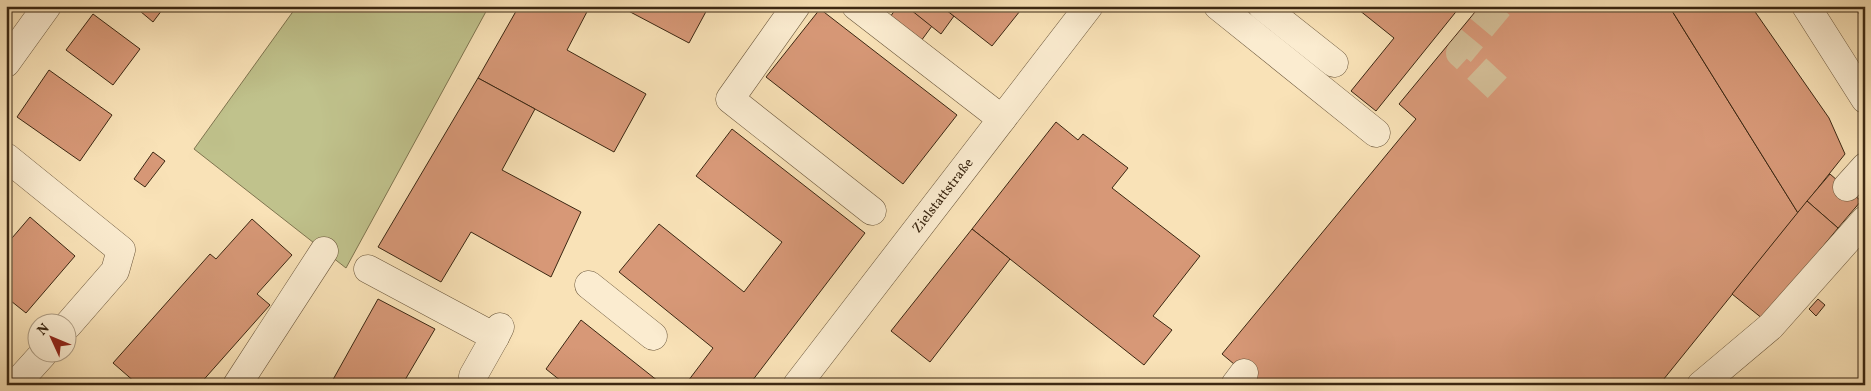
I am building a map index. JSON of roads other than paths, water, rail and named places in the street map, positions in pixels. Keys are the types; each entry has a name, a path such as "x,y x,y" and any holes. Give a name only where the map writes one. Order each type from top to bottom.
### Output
{"street":[{"path":"6,62 47,6"},
{"path":"796,6 730,99 872,211"},
{"path":"856,6 1002,119"},
{"name":"Zielstattstraße","path":"797,385 1089,6"},
{"path":"1218,6 1376,132"},
{"path":"1262,6 1334,63"},
{"path":"1806,6 1865,99"},
{"path":"6,157 121,250 115,272 78,314"},
{"path":"1847,187 1865,167"},
{"path":"1701,385 1771,326 1865,220"},
{"path":"236,385 324,251"},
{"path":"368,269 498,332 473,376"},
{"path":"589,285 653,336"},
{"path":"15,385 34,364"}],"tunnel":[{"path":"1499,6 1460,53 1504,94"}]}
